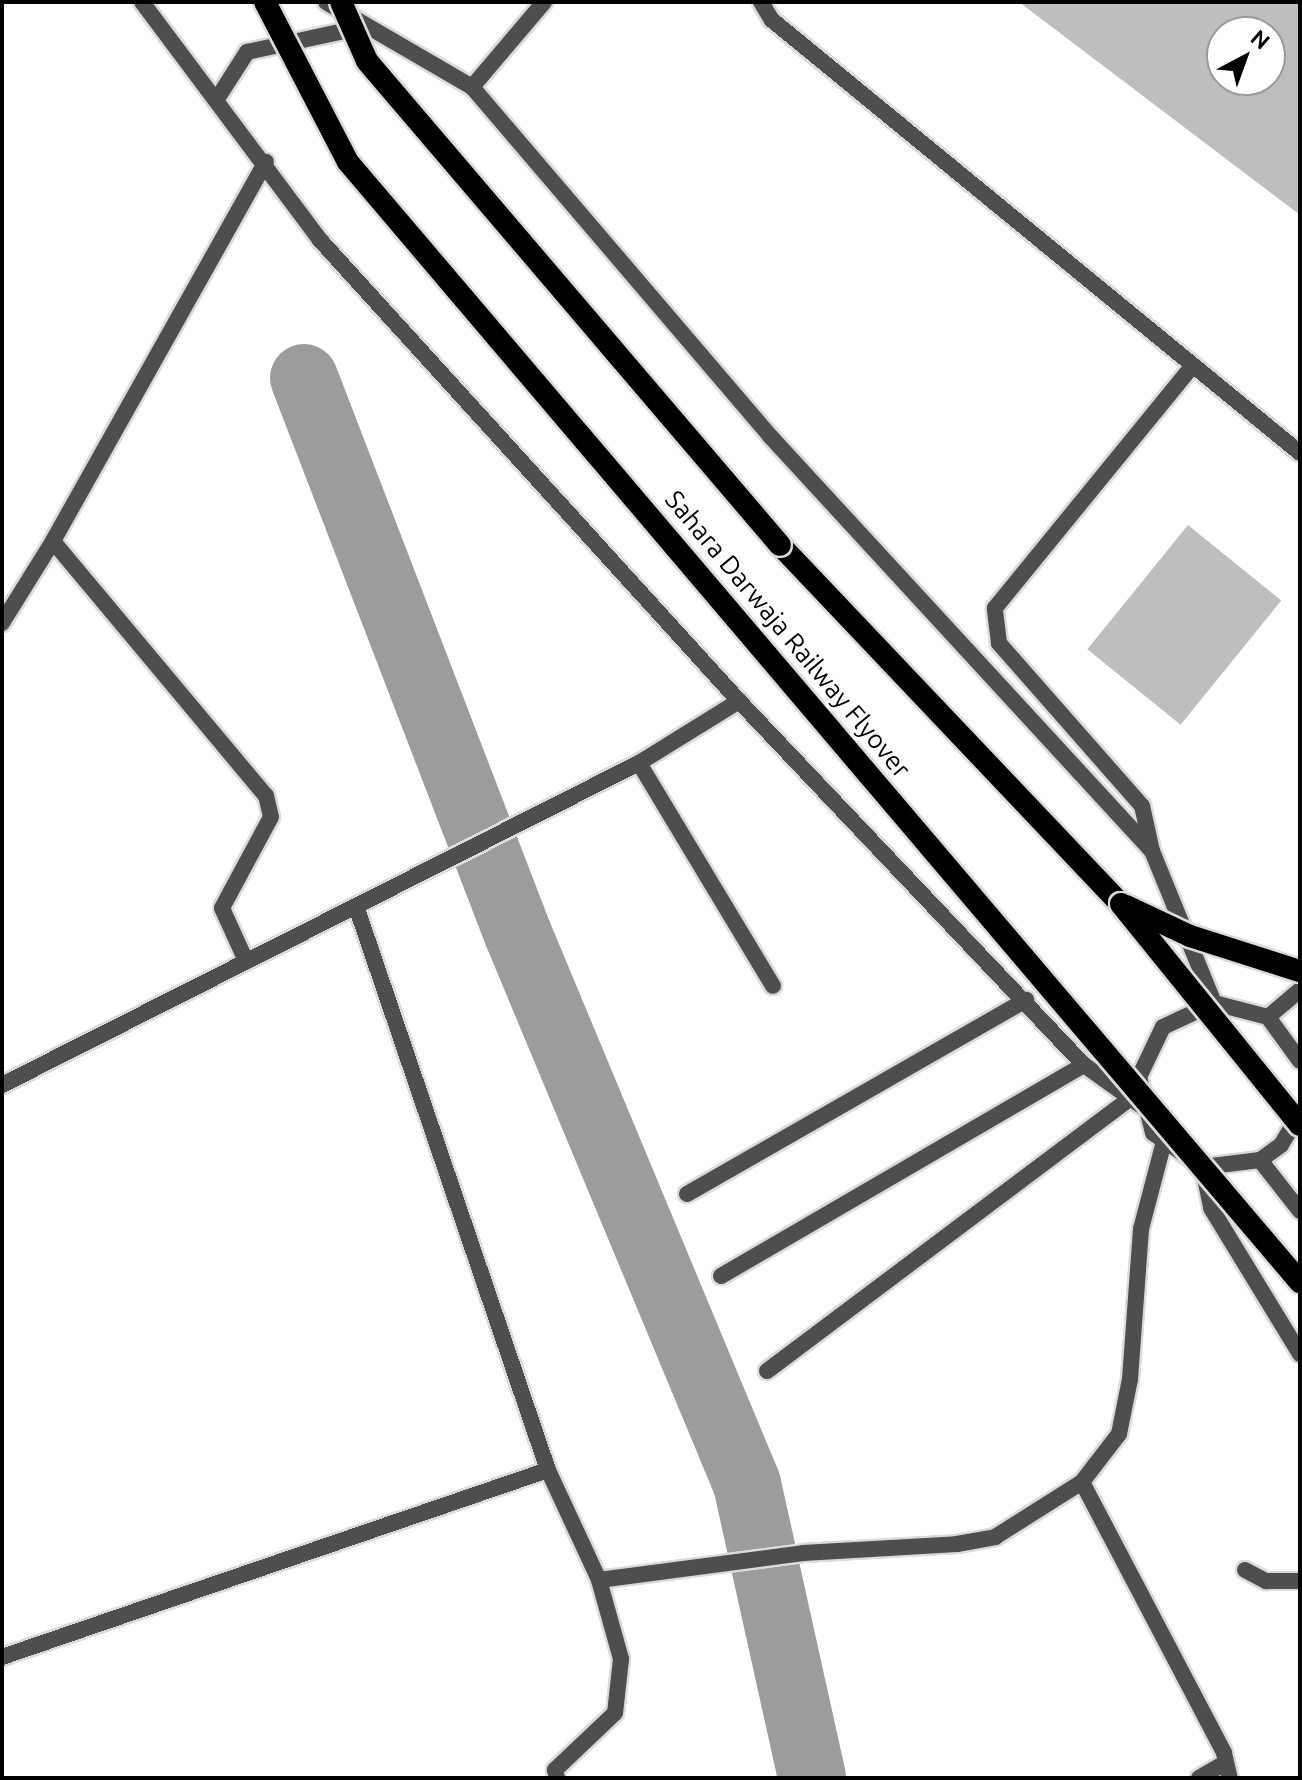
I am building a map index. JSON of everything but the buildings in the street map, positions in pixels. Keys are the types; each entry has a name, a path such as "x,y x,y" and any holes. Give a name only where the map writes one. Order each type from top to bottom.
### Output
{"highway":[{"name":"Sahara Darwaja Railway Flyover","path":"265,2 348,162 1300,1282"},
{"name":"Sahara Darwaja Railway Flyover","path":"341,2 367,61 780,545 1121,904 1300,1125"},
{"path":"1121,904 1190,936 1300,971"}],"street":[{"path":"142,2 266,162 320,240 739,701 1026,1000 1084,1065 1135,1101 1163,1145 1203,1167 1260,1160 1281,1145 1300,1111"},
{"path":"326,2 472,87 770,436 1152,851"},
{"path":"472,87 544,2"},
{"path":"761,2 772,20 1300,453"},
{"path":"217,99 247,52 366,26"},
{"path":"2,623 53,541 266,162"},
{"path":"1193,365 995,608 999,643 1142,806 1152,851 1214,1003"},
{"path":"53,541 266,796 271,817 222,908 246,961"},
{"path":"2,1085 639,763 739,701"},
{"path":"639,763 773,986"},
{"path":"356,906 548,1470 599,1580 623,1691 615,1713 555,1770 557,1778"},
{"path":"1268,1017 1300,990"},
{"path":"687,1194 1026,1000"},
{"path":"767,1371 1135,1101 1147,1049 1175,1018 1214,1003 1268,1017 1300,1061"},
{"path":"721,1276 1084,1065"},
{"path":"599,1580 728,1566 803,1553 995,1537 1082,1482 1119,1434 1130,1379 1141,1229 1163,1145"},
{"path":"1260,1160 1300,1211"},
{"path":"1203,1167 1211,1208 1300,1354"},
{"path":"2,1657 548,1470"},
{"path":"1082,1482 1224,1753 1226,1771 1199,1778"},
{"path":"1245,1570 1266,1581 1300,1581"}],"waterway":[{"path":"304,378 518,934 747,1484 812,1778"}]}
